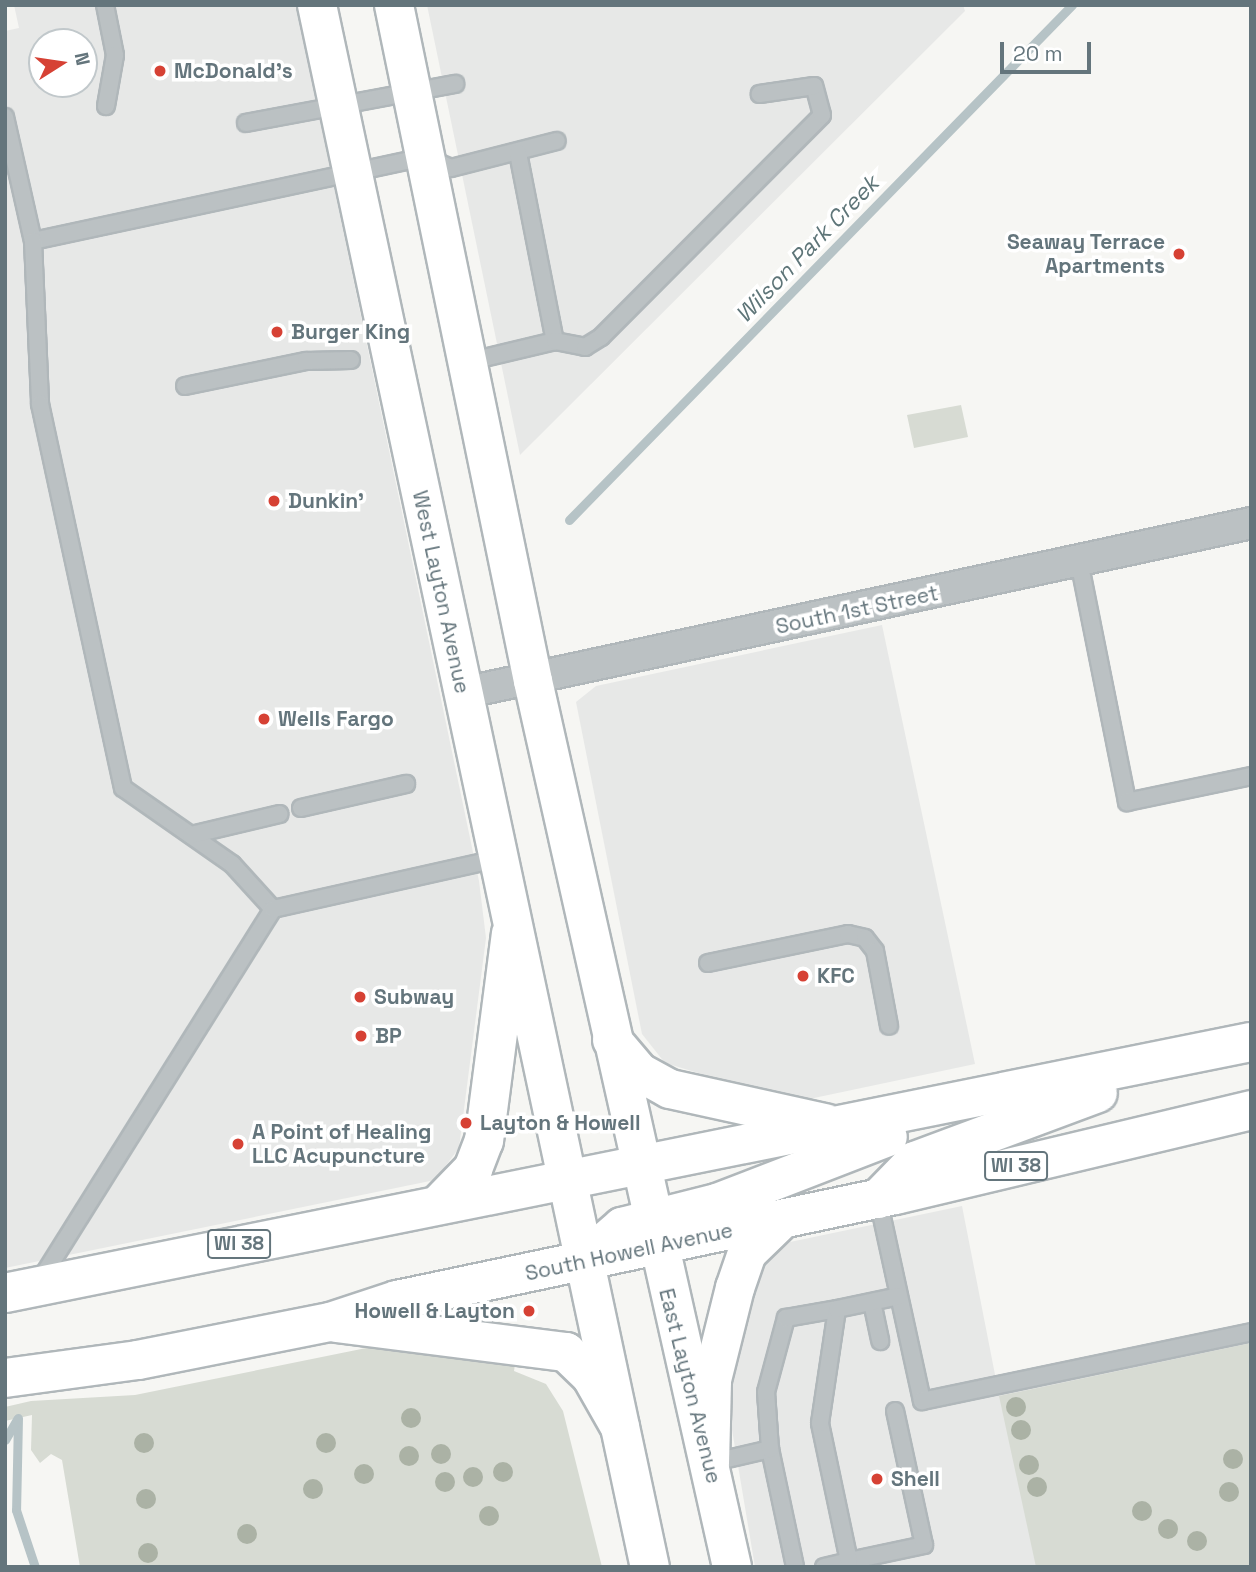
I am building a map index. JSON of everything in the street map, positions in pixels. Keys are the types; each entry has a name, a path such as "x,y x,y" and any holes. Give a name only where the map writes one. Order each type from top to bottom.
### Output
{"main road":[{"name":"West Layton Avenue","path":"317,5 463,693 511,934 567,1178"},
{"path":"394,5 533,681 638,1164"},
{"path":"442,1201 473,1169 484,1141 511,934"},
{"path":"612,1040 639,1072 670,1089 844,1128"},
{"name":"WI 38","path":"20,1290 442,1201 844,1128 1251,1042"},
{"path":"878,1199 915,1161 1194,1054"},
{"path":"653,1232 717,1203 989,1098"},
{"name":"South Howell Avenue","path":"5,1378 138,1360 330,1322 397,1300 586,1260 653,1232 780,1221 1251,1110"},
{"name":"East Layton Avenue","path":"638,1164 710,1463 732,1567"},
{"path":"567,1178 650,1567"},
{"path":"710,1463 712,1380 735,1288 747,1253 780,1221"},
{"path":"330,1322 566,1352 591,1376 620,1427"}],"street":[{"name":"South 1st Street","path":"463,693 533,681 1251,523"}],"lane":[{"path":"105,5 115,55 106,106"},
{"path":"246,123 339,108 455,84"},
{"path":"467,362 555,341 586,347 601,337 822,115 814,86 760,94"},
{"path":"5,117 33,241 40,404 123,788 232,864 273,909"},
{"path":"33,241 425,157 451,168 557,141"},
{"path":"518,153 555,341"},
{"path":"185,386 306,361 351,360"},
{"path":"1079,561 1126,802 1251,775"},
{"path":"301,808 406,784"},
{"path":"191,835 280,814"},
{"path":"20,1290 273,909 496,859"},
{"path":"708,963 848,934 865,938 875,951 889,1026"},
{"path":"878,1199 922,1401 1251,1332"},
{"path":"795,1567 770,1450 766,1392 786,1318 899,1296"},
{"path":"872,1302 880,1341"},
{"path":"837,1309 820,1423 849,1561"},
{"path":"824,1567 924,1545 895,1410"},
{"path":"710,1463 770,1450"}],"shaded area":[{"path":"14,5 296,5 479,881 486,938 459,1148 435,1180 5,1268 5,31 19,28"},
{"path":"427,5 963,5 965,11 520,455"},
{"path":"961,405 968,437 914,448 907,415"},
{"path":"882,625 975,1064 795,1102 665,1063 642,1034 576,702 596,686"},
{"path":"962,1206 999,1395 1251,1343 1251,1567 755,1567 726,1394 758,1269 790,1242"},
{"path":"1251,1343 1251,1567 1036,1567 999,1396"},
{"path":"381,1345 516,1358 514,1371 546,1384 563,1411 602,1567 80,1567 62,1460 51,1454 40,1463 31,1450 32,1415 5,1421 5,1407 31,1401 135,1395"}],"waterway":[{"name":"Wilson Park Creek","path":"569,520 1072,5"},
{"path":"18,1418 16,1510 35,1567"},
{"name":"Wilson Park Creek","path":"5,1440 17,1419"}],"place":[{"name":"McDonald's","path":"160,71"},
{"name":"Seaway Terrace Apartments","path":"1179,254"},
{"name":"Burger King","path":"277,332"},
{"name":"Dunkin'","path":"274,501"},
{"name":"Wells Fargo","path":"264,719"},
{"name":"KFC","path":"803,976"},
{"name":"Subway","path":"360,997"},
{"name":"BP","path":"361,1036"},
{"name":"Layton & Howell","path":"466,1123"},
{"name":"A Point of Healing LLC Acupuncture","path":"238,1144"},
{"name":"Howell & Layton","path":"529,1311"},
{"name":"Shell","path":"877,1479"}]}
